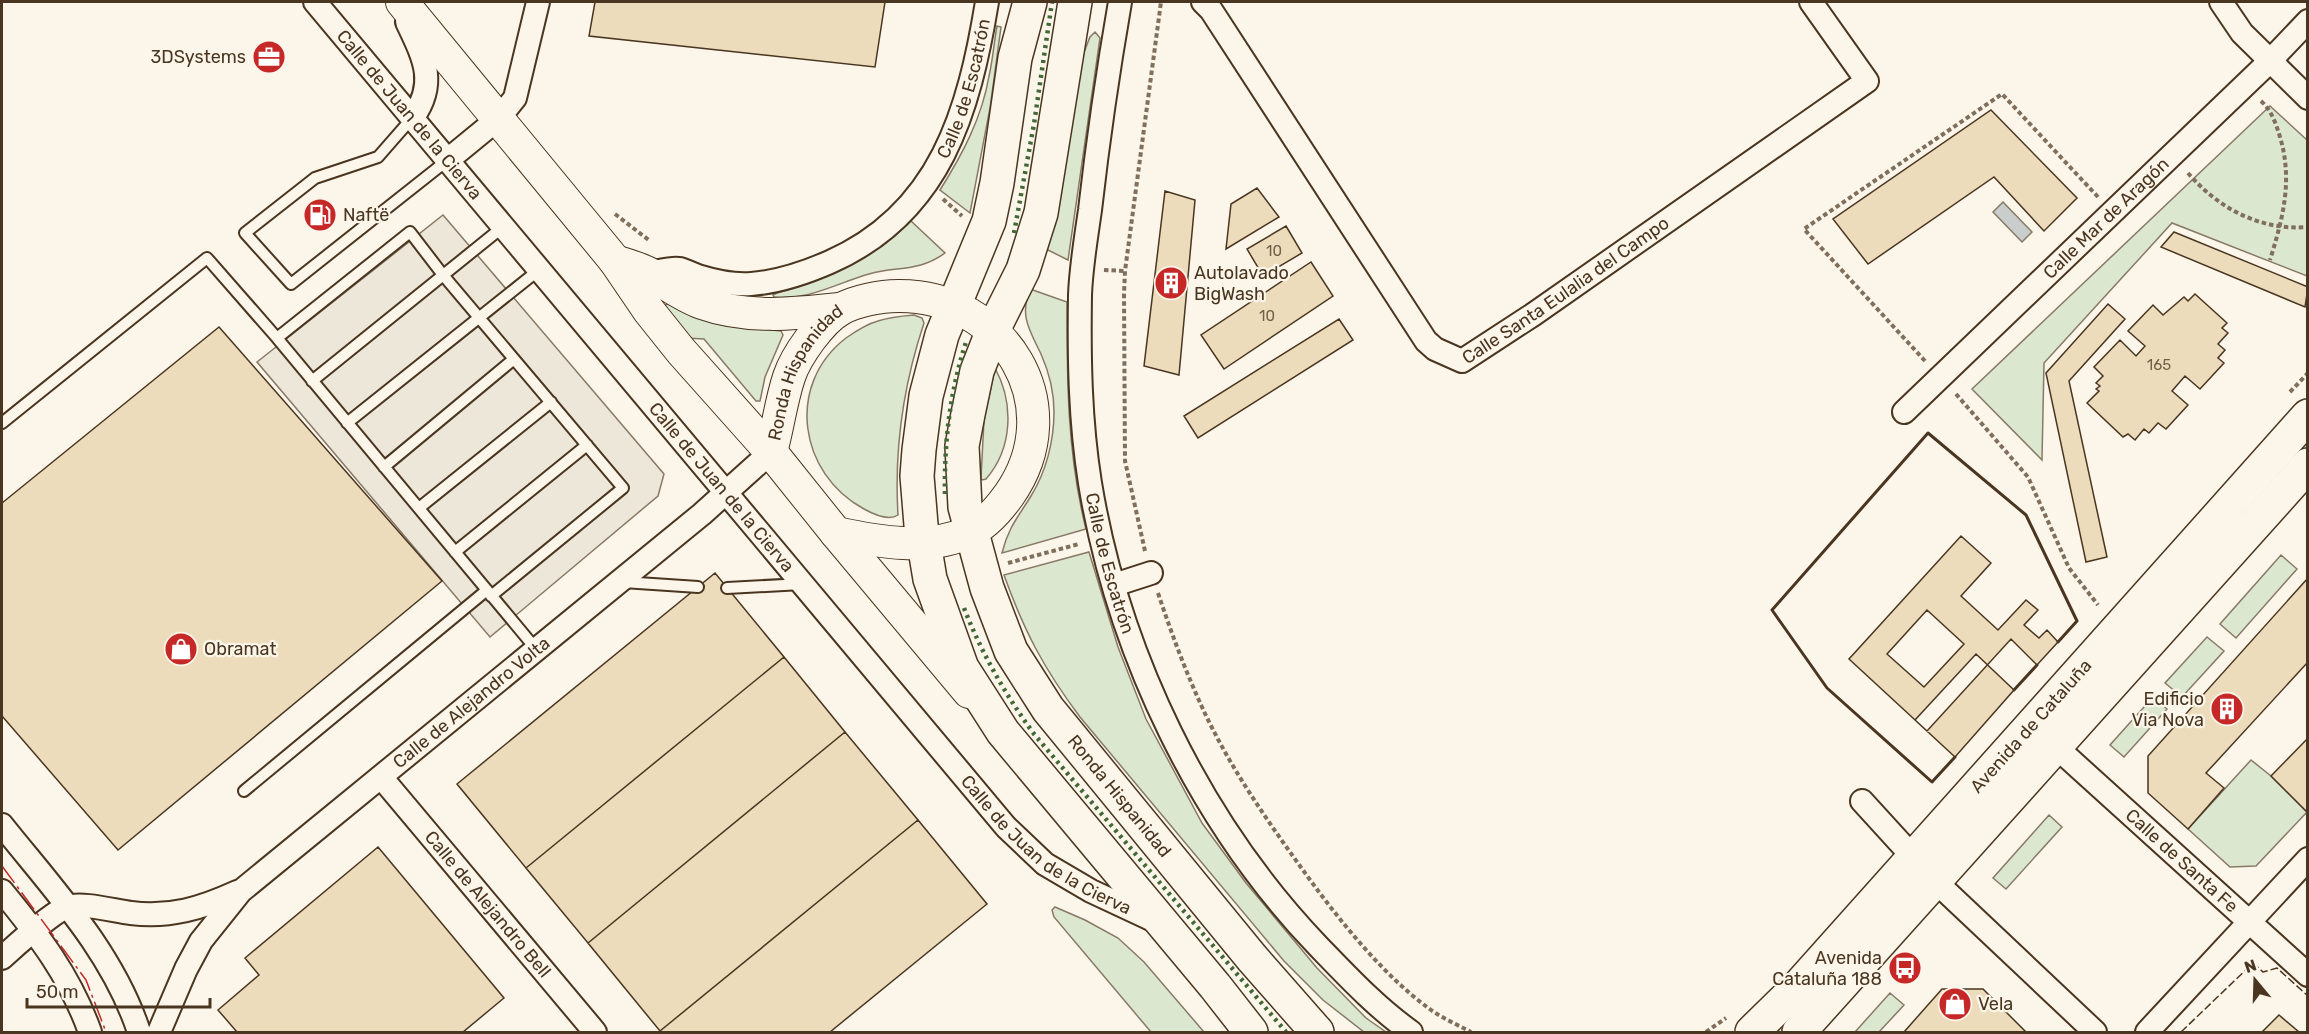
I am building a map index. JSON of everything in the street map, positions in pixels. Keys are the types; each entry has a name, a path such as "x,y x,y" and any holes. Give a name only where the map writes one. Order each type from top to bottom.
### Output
{"main road":[{"path":"402,2 615,261 649,311 681,351 771,452"},
{"name":"Ronda Hispanidad","path":"1003,732 962,668 930,579 918,476 922,420 931,370 954,305 989,221 999,173 1015,58 1030,2"},
{"name":"Ronda Hispanidad","path":"1075,2 1041,213 1023,270 993,330 977,371 962,446 965,507 987,588 1011,651 1048,709 1237,940 1317,1032"},
{"path":"615,261 649,273 682,294 702,303 734,311 773,315 840,309"},
{"name":"Ronda Hispanidad","path":"836,533 876,541 940,541 971,532 995,511 1015,486 1030,446 1031,404 1026,383 1007,346 993,330 969,312 935,299 892,296 868,300 840,309 816,332 795,360 784,394 771,452 836,533 1167,927 1251,1032"},
{"name":"Avenida de Cataluña","path":"1799,1032 1924,870 2307,416"},
{"name":"Avenida de Cataluña","path":"1752,1032 2055,746 2307,465"}],"street":[{"name":"Calle de Juan de la Cierva","path":"315,2 449,159 724,492 754,523 1006,827 1045,864 1091,891 1167,927"},
{"path":"398,2 423,55 428,82 421,105 413,117"},
{"path":"449,159 499,118 516,98 538,2"},
{"name":"Calle de Escatrón","path":"649,273 678,268 699,277 733,284 770,281 820,266 864,243 911,202 937,169 954,133 968,94 987,2"},
{"name":"Calle de Escatrón","path":"1012,2 1015,58"},
{"name":"Ronda Hispanidad","path":"1066,61 1085,2"},
{"name":"Calle de Escatrón","path":"1120,2 1100,122 1080,292 1083,416 1090,482 1101,538 1114,585 1146,680 1174,740 1202,791 1245,858 1293,920 1359,988 1411,1032"},
{"name":"Calle Santa Eulalia del Campo","path":"1203,2 1211,10 1426,341 1435,350 1462,361 1534,314 1867,81 1811,2"},
{"path":"2221,2 2242,33 2307,98"},
{"name":"Calle Mar de Aragón","path":"1904,412 2269,62 2307,21"},
{"name":"Calle de Alejandro Volta","path":"159,1032 186,969 201,941 242,891 702,514 771,452"},
{"path":"702,514 754,523"},
{"path":"1114,585 1151,573"},
{"name":"Calle de Santa Fe","path":"2055,746 2307,975"},
{"name":"Calle de Alejandro Bell","path":"381,777 595,1032"},
{"path":"1862,801 1924,870 2094,1032"},
{"path":"2,825 68,907 103,956 139,1032"},
{"path":"2147,1032 2307,859"},
{"path":"2,891 35,931 58,964 87,1024 105,1032"},
{"name":"Calle de Alejandro Volta","path":"68,907 170,915 202,907 242,891"},
{"path":"2,958 68,907"}],"lane":[{"path":"413,117 378,157 315,178 245,233 291,284 449,159"},
{"path":"312,381 504,226"},
{"path":"244,791 622,488 410,232 277,338"},
{"path":"2,423 207,258 277,338 536,649"},
{"path":"347,423 540,269"},
{"path":"384,466 514,359"},
{"path":"419,508 551,402"},
{"path":"455,552 587,445"},
{"path":"620,582 698,587"},
{"path":"727,588 803,584"}],"path":[{"path":"1161,2 1125,271 1124,294 1125,461 1151,573 1169,626 1203,709 1242,780 1274,829 1323,898 1375,958 1432,1011 1471,1032"},
{"path":"1930,367 1804,229 2002,94 2100,199"},
{"path":"2259,99 2275,121 2286,157 2287,189 2281,226 2270,260"},
{"path":"2183,168 2213,198 2238,214 2261,223 2307,227"},
{"path":"611,210 652,243"},
{"path":"1948,386 2016,460 2028,477 2069,568 2098,605"}],"green space":[{"path":"997,26 1001,27 990,108 970,213 940,190 963,150 981,107 986,92"},
{"path":"1095,32 1100,38 1068,260 1046,249 1079,65 1090,37"},
{"path":"2270,106 2307,140 2307,276 2172,223 2044,363 2042,460 1972,389"},
{"path":"911,221 945,253 917,266 869,274 811,294 787,298 774,297 773,295 777,293 815,281 848,266 880,246"},
{"path":"1030,289 1067,302 1068,388 1072,445 1086,529 1002,553 1010,530 1041,477 1053,434 1054,405 1050,383 1044,361 1027,323 1026,307"},
{"path":"669,304 694,316 722,325 781,331 783,335 765,377 760,401 756,401 704,339 686,338 662,309"},
{"path":"914,315 922,318 924,323 905,394 897,466 898,515 886,517 864,509 842,494 825,474 814,452 808,428 808,404 814,380 827,357 846,338 874,322"},
{"path":"995,368 1005,396 1008,425 1006,439 995,467 986,479 982,480 984,420"},
{"path":"1089,552 1118,647 1146,719 1202,823 1246,883 1317,968 1366,1018 1386,1032 1364,1032 1323,1000 1284,961 1080,717 1045,666 1027,632 1004,575"},
{"path":"2281,555 2297,569 2236,638 2220,624"},
{"path":"2207,637 2224,651 2182,697 2165,683"},
{"path":"2153,697 2167,709 2124,757 2110,745"},
{"path":"2251,760 2271,776 2307,812 2256,866 2230,867 2188,829"},
{"path":"2049,815 2062,827 2006,889 1993,878"},
{"path":"1055,907 1118,938 1144,962 1204,1032 1151,1032 1054,917 1052,910"},
{"path":"1890,993 1904,1005 1879,1032 1855,1032"}],"shaded area":[{"path":"2003,202 2032,232 2022,242 1993,212"},
{"path":"443,215 664,474 658,496 490,637 257,362"}],"building":[{"path":"595,2 885,2 875,67 589,36"},
{"path":"1991,110 2077,198 2044,231 1994,177 1868,264 1833,219"},
{"name":"Autolavado BigWash","path":"1257,188 1279,217 1226,249 1231,204"},
{"name":"Autolavado BigWash","path":"1165,191 1195,200 1179,375 1144,366"},
{"name":"Autolavado BigWash","path":"1286,226 1302,253 1263,276 1247,249"},
{"path":"2174,232 2308,287 2305,307 2161,247"},
{"name":"Autolavado BigWash","path":"1311,262 1333,296 1224,369 1201,335"},
{"path":"2195,294 2227,323 2222,328 2228,333 2218,344 2225,350 2218,358 2224,363 2200,389 2185,376 2172,391 2188,405 2166,429 2158,423 2149,433 2144,429 2135,440 2128,434 2123,437 2087,403 2099,391 2096,389 2100,386 2096,383 2103,376 2094,367 2120,340 2136,356 2145,346 2128,331 2153,305 2163,315 2184,297 2188,301"},
{"path":"2108,304 2125,319 2069,381 2107,557 2086,562 2046,373"},
{"name":"Autolavado BigWash","path":"1339,319 1353,340 1198,438 1184,416"},
{"name":"Obramat","path":"219,327 442,581 118,850 2,716 2,503"},
{"path":"1961,536 1991,563 1961,596 1998,630 2026,600 2038,610 2024,625 2039,638 2047,630 2058,642 2037,665 2011,639 1927,731 1849,659","holes":["1927,610 1964,644 1924,687 1887,654"]},
{"path":"715,573 784,657 526,868 457,784"},
{"name":"Edificio Via Nova","path":"2308,578 2308,662 2206,773 2224,788 2188,829 2148,793 2148,756"},
{"path":"1976,654 2014,690 1955,757 1915,720"},
{"path":"784,657 845,732 588,943 526,868"},
{"path":"845,732 918,820 660,1031 588,943"},
{"path":"2308,738 2308,812 2307,812 2271,776"},
{"path":"918,820 987,904 830,1032 660,1031"},
{"path":"378,847 504,998 463,1032 237,1032 218,1010 259,975 245,958"},
{"path":"1942,989 1983,989 2026,1032 1904,1032"},
{"path":"2279,1015 2299,1032 2262,1032"}],"hedge":[{"path":"1014,233 1034,124 1052,2"},
{"path":"945,494 949,417 966,342"},
{"path":"964,608 995,673 1034,734 1286,1032"}],"fence":[{"path":"2181,1032 2253,963 2263,972 2277,968 2308,996"}],"wall":[{"path":"1955,757 1932,782 1827,688 1772,610 1928,433 2026,515 2077,621 2058,642"},
{"path":"2014,690 2037,665"}],"power":[{"path":"2,866 86,980 106,1032"}],"place":[{"name":"3DSystems","path":"269,57"},
{"name":"Naftë","path":"320,215"},
{"name":"Autolavado BigWash","path":"1171,283"},
{"name":"Obramat","path":"181,649"},
{"name":"Edificio Via Nova","path":"2227,709"},
{"name":"Avenida Cataluña 188","path":"1905,968"},
{"name":"Vela","path":"1955,1004"}]}
